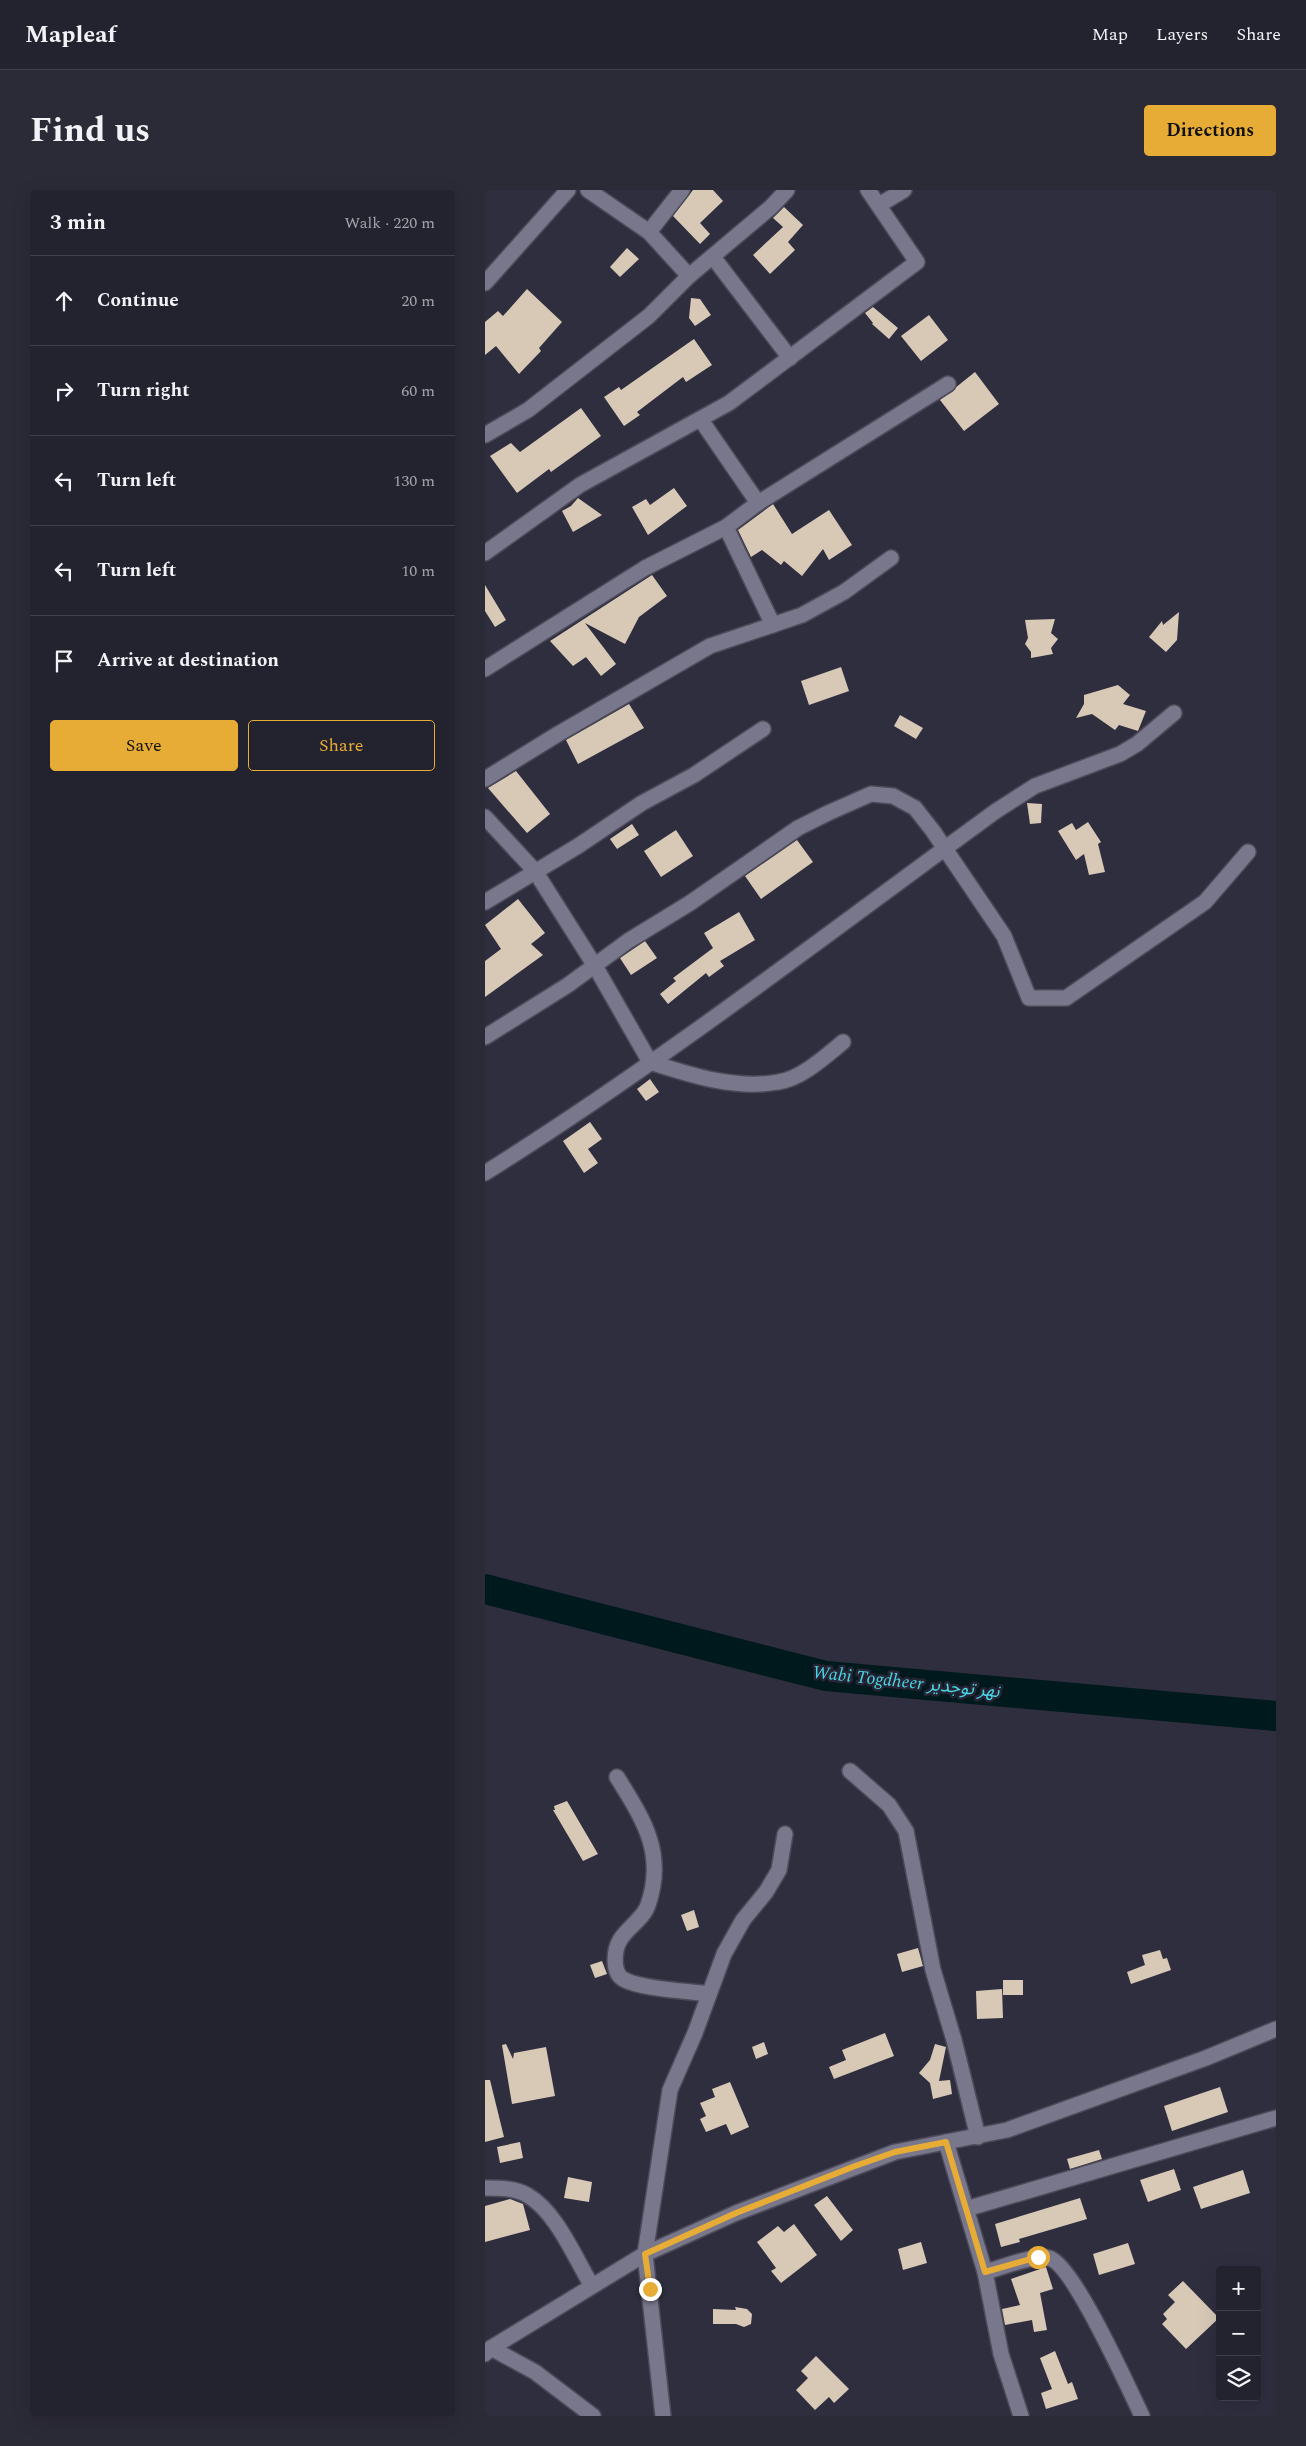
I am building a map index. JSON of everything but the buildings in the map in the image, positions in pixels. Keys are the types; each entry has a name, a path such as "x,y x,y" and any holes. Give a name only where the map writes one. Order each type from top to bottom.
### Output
{"street":[{"path":"485,284 568,190"},
{"path":"588,190 649,232 689,276"},
{"path":"649,232 682,190"},
{"path":"485,435 527,410 649,316 689,276 771,207 787,190"},
{"path":"485,553 580,485 729,403 917,262 868,190"},
{"path":"879,205 904,190"},
{"path":"713,257 790,358"},
{"path":"485,669 645,568 726,527 758,503 948,384"},
{"path":"701,420 758,503"},
{"path":"726,527 773,625"},
{"path":"485,779 558,734 710,646 802,614 844,592 891,558"},
{"path":"485,1173 577,1115 727,1009 996,811 1035,786 1120,754 1137,744 1174,714"},
{"path":"485,902 642,803 695,775 763,730"},
{"path":"485,1037 595,966 628,941 690,903 798,828 871,794 893,796 915,808 1004,936 1029,998 1066,998 1205,902 1249,852"},
{"path":"485,817 535,871 595,966 650,1062 691,1075 736,1083 779,1082 809,1069 843,1042"},
{"path":"850,1771 889,1804 907,1830 933,1970 955,2040 978,2137"},
{"path":"617,1777 649,1833 654,1862 648,1907 619,1941 615,1955 617,1972 622,1978 638,1984 709,1994"},
{"path":"663,2416 645,2254 670,2090 695,2033 724,1954 743,1920 766,1892 779,1870 785,1834"},
{"path":"488,2351 645,2254 736,2213 895,2152 1007,2130 1206,2058 1276,2029"},
{"path":"966,2209 1276,2118"},
{"path":"946,2142 985,2272 1001,2354 1021,2416"},
{"path":"485,2188 503,2188 527,2195 549,2214 591,2286"},
{"path":"985,2272 1038,2257 1050,2258 1059,2265 1074,2284 1142,2416"},
{"path":"488,2351 535,2372 593,2416"}],"waterway":[{"name":"Wabi Togdheer نهر توجدير","path":"485,1589 826,1676 1276,1716"}],"route":[{"path":"650,2289 645,2254 687,2233 855,2166 895,2152 946,2142 985,2272 1038,2257"}]}
